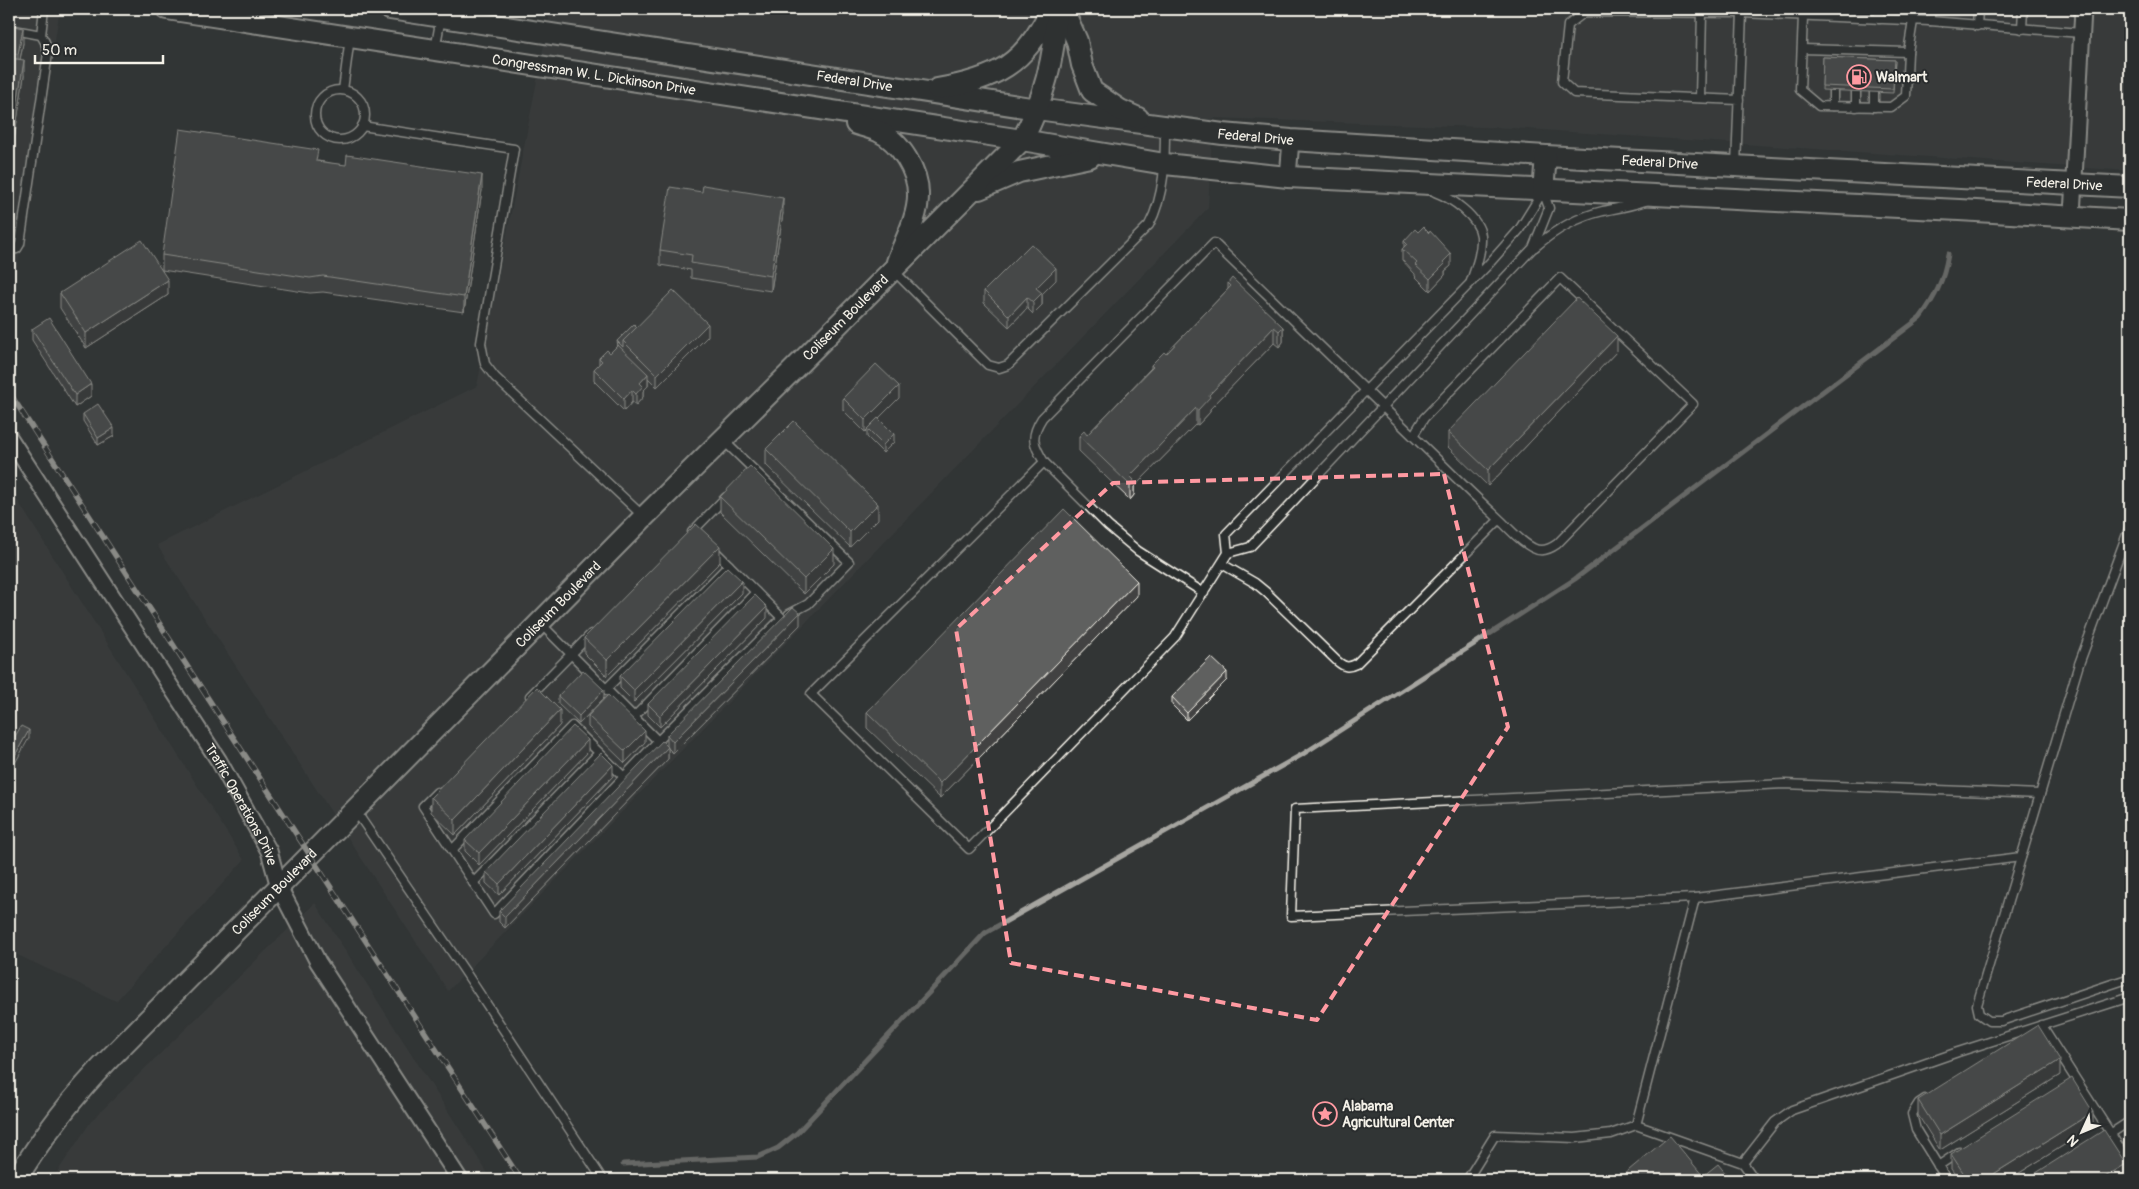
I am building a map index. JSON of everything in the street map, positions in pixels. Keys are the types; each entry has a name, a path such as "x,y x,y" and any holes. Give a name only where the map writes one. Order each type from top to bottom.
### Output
{"main road":[{"name":"Congressman W. L. Dickinson Drive","path":"167,9 1022,140"},
{"name":"Federal Drive","path":"390,9 442,13 1037,109 1159,126 1291,140 1546,156 2130,187"},
{"path":"923,92 980,80 1012,64 1041,31 1051,9"},
{"name":"Coliseum Boulevard","path":"16,1180 48,1130 89,1080 644,517 1022,140 1037,109 1051,63 1057,9"},
{"path":"1063,9 1077,41 1082,66 1092,91 1120,110 1159,126"},
{"path":"804,107 879,131 902,151 907,159 916,176 919,198 912,222 893,270"},
{"path":"1022,140 1101,155 1164,164 1288,177 2130,220"},
{"path":"970,193 1019,172 1101,155"},
{"path":"1543,191 1546,156"}],"street":[{"path":"2072,216 2083,9"},
{"path":"1288,177 1291,140"},
{"name":"Traffic Operations Drive","path":"9,437 219,761 269,850 279,887 318,962 457,1179"}],"lane":[{"path":"40,35 44,9"},
{"path":"1832,9 1832,18"},
{"path":"1879,19 1880,9"},
{"path":"1930,9 1930,21"},
{"path":"1977,26 1978,9"},
{"path":"2022,29 2023,9"},
{"path":"1739,100 1574,93 1562,82 1568,24 1585,12 1702,13 1743,11 1785,12 1803,16 1832,18 1930,21 2082,33"},
{"path":"1736,166 1743,11"},
{"path":"435,50 442,13"},
{"path":"1700,98 1702,13"},
{"path":"1803,16 1800,90 1819,106 1891,107 1906,96 1908,52 1913,21"},
{"path":"9,29 40,35 45,42 48,53 23,225 17,249 9,250"},
{"path":"343,90 350,37"},
{"path":"1802,49 1876,54 1908,52"},
{"path":"1833,61 1834,50"},
{"path":"334,90 343,90 353,93 361,101 365,111 362,126 353,136 335,139 326,135 320,129 316,120 316,111 319,102 325,95 334,90"},
{"path":"1833,90 1833,106"},
{"path":"1856,92 1856,107"},
{"path":"1874,92 1874,107"},
{"path":"362,126 514,149 481,343 482,357 495,377 644,517"},
{"path":"893,270 988,365 999,368 1008,365 1149,225 1157,209 1164,164 1159,126"},
{"path":"1416,185 1448,197 1468,213 1481,234 1480,250 1470,283"},
{"path":"1533,248 1549,208 1543,191"},
{"path":"1044,462 811,694 969,848 1175,637 1228,553 1226,534 1519,230 1543,191"},
{"path":"1228,553 1250,547 1533,248 1554,231 1574,221 1603,211 1627,208 1658,196"},
{"path":"1204,593 1142,555 1108,526 1044,462 1034,446 1035,430 1042,418 1214,242 1499,520 1534,549 1551,549 1693,404 1560,278 1424,418 1413,436"},
{"path":"443,785 423,806 494,914 658,741 782,618 808,604 849,562 723,440"},
{"path":"740,483 754,470"},
{"path":"687,537 734,490"},
{"path":"1222,564 1255,583 1337,662 1350,667 1356,664 1499,520"},
{"path":"2130,526 2078,664 1977,1005 1982,1018 1989,1021 2001,1021 2130,978"},
{"path":"694,530 701,537"},
{"path":"708,544 782,618"},
{"path":"606,689 729,565"},
{"path":"634,717 756,592"},
{"path":"540,622 658,741"},
{"path":"524,702 599,626"},
{"path":"452,850 572,726 624,777"},
{"path":"474,883 599,753"},
{"path":"2022,857 1696,898 1291,916 1295,809 1784,784 2040,794"},
{"path":"355,810 603,1180"},
{"path":"1636,1125 1696,898"},
{"path":"1743,1163 1775,1122 1792,1110 1939,1058 2043,1028 2130,997"},
{"path":"2037,1035 2043,1028"},
{"path":"2043,1028 2130,1164"},
{"path":"2067,1083 2075,1078"},
{"path":"1936,1093 1919,1102 1912,1114 1916,1130 1946,1180"},
{"path":"2103,1138 2130,1121"},
{"path":"1467,1180 1495,1135 1575,1138 1611,1134 1636,1125 1743,1163 1755,1180"},
{"path":"1938,1166 1970,1146"}],"highlighted area":[{"path":"1444,474 1508,727 1317,1020 1011,963 956,629 1113,483"}],"shaded area":[{"path":"9,9 60,9 9,318"},
{"path":"551,9 2130,9 2130,171 1513,128 1213,118 1208,208 448,991 157,545 477,386"},
{"path":"9,487 244,860 116,1001 9,951"},
{"path":"315,903 492,1180 52,1180 92,1120"}],"building":[{"path":"9,25 23,28 18,54 9,52"},
{"path":"1823,57 1895,60 1893,89 1822,86"},
{"path":"9,58 24,60 9,156"},
{"path":"180,129 318,150 316,161 346,165 347,155 482,175 464,297 323,276 310,278 162,255"},
{"path":"703,185 783,198 771,276 691,263 692,255 660,250 670,187 702,192"},
{"path":"1423,227 1429,233 1430,231 1451,254 1443,262 1445,264 1430,279 1402,249 1407,244 1404,241 1415,229 1418,232"},
{"path":"142,240 168,280 86,333 60,293"},
{"path":"1031,244 1056,268 1036,288 1042,293 1033,302 1027,297 1009,316 984,291"},
{"path":"1232,278 1283,327 1279,331 1274,327 1209,395 1210,397 1198,410 1196,408 1130,476 1134,480 1130,485 1079,436 1084,431 1087,435 1153,367 1151,365 1164,352 1166,354 1231,286 1228,283"},
{"path":"673,290 708,324 657,375 623,341"},
{"path":"1577,298 1617,336 1488,470 1448,432"},
{"path":"49,318 91,384 75,395 32,329"},
{"path":"634,324 637,327 623,341 623,347 617,341"},
{"path":"618,345 648,374 640,383 643,386 636,394 632,390 624,399 594,369 602,361 599,358 607,350 610,353"},
{"path":"876,364 899,386 865,420 843,398"},
{"path":"98,404 114,428 98,438 83,414"},
{"path":"878,418 894,434 883,445 867,429"},
{"path":"794,421 878,504 850,532 766,449"},
{"path":"750,466 834,549 804,579 720,497"},
{"path":"1064,509 1137,581 940,783 867,712"},
{"path":"696,524 720,546 607,660 584,638"},
{"path":"727,567 742,581 634,690 620,676"},
{"path":"755,595 767,607 660,716 648,704"},
{"path":"793,607 800,613 673,742 667,735"},
{"path":"1211,657 1227,672 1187,713 1172,697"},
{"path":"583,670 604,690 579,716 558,696"},
{"path":"537,687 560,710 455,820 431,797"},
{"path":"608,695 645,731 625,751 588,716"},
{"path":"21,726 29,730 9,766 9,747"},
{"path":"573,726 588,740 479,853 465,840"},
{"path":"662,741 668,747 505,917 499,911"},
{"path":"601,753 613,765 499,884 486,872"},
{"path":"2038,1025 2060,1060 1940,1135 1918,1100"},
{"path":"2072,1078 2093,1112 1984,1180 1968,1180 1951,1154"},
{"path":"2104,1130 2126,1164 2100,1180 2025,1180"},
{"path":"1670,1136 1703,1176 1718,1164 1731,1180 1617,1180"}],"waterway":[{"path":"623,1164 758,1157 778,1148 797,1133 985,933 1303,754 1575,579 1920,318 1938,288 1948,254"}],"railway":[{"path":"9,392 521,1180"}],"place":[{"name":"Walmart","path":"1859,77"},
{"name":"Alabama Agricultural Center","path":"1325,1114"}]}
